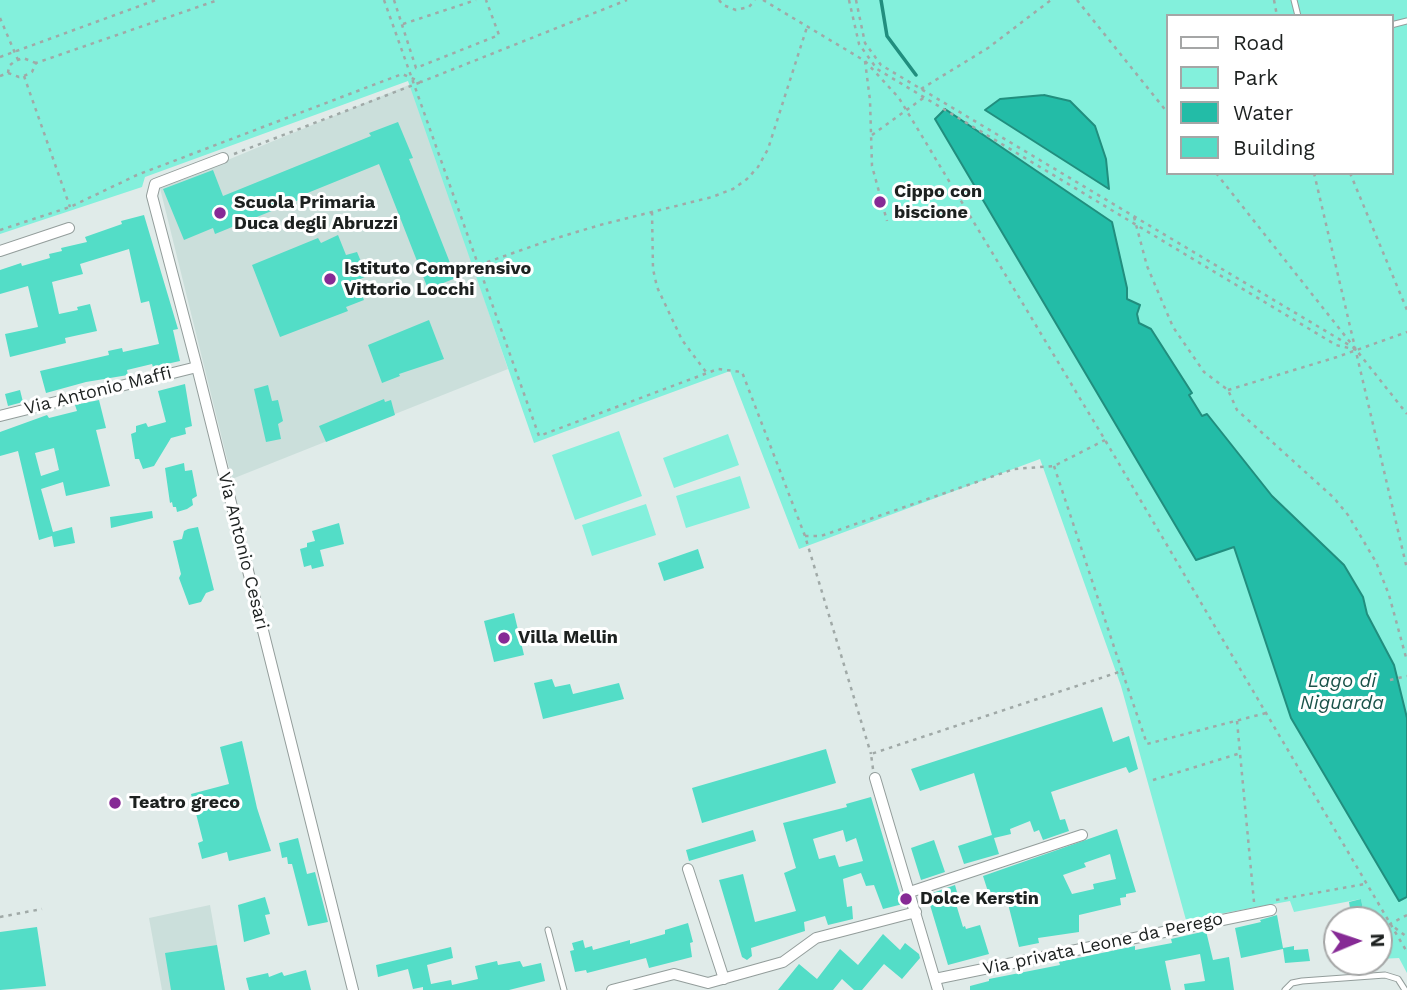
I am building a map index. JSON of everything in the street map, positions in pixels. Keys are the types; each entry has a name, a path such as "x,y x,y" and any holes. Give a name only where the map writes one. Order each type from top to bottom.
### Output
{"street":[{"name":"Via Antonio Cesari","path":"223,158 155,184 152,197 353,990"},
{"path":"0,251 69,229"},
{"name":"Via Antonio Maffi","path":"0,416 197,366"},
{"path":"875,778 937,985"},
{"path":"911,892 1082,835"},
{"path":"688,869 723,983"},
{"name":"Via privata Leone da Perego","path":"937,985 1267,905"},
{"path":"612,990 674,974 708,983 723,983 783,962 816,938 916,912"}],"lane":[{"path":"548,930 564,990"},
{"path":"1285,990 1293,983 1302,981 1385,975 1398,979 1405,990"}],"path":[{"path":"0,57 156,0"},
{"path":"8,73 9,66 23,58 36,63 218,0"},
{"path":"384,0 539,436 718,369 742,372 805,536 871,754 875,778"},
{"path":"394,0 416,68 499,35 486,0"},
{"path":"402,25 476,0"},
{"path":"223,158 627,0"},
{"path":"719,0 723,5 736,10 749,7 755,0"},
{"path":"763,0 877,70 927,95 1357,350"},
{"path":"849,0 859,44 899,98 1105,440 1379,906"},
{"path":"856,0 865,43 881,65 1336,345 1357,350"},
{"path":"922,89 988,48 1051,0"},
{"path":"1077,0 1166,111"},
{"path":"0,18 18,60"},
{"path":"479,265 550,240 712,197 733,189 747,179 758,167 768,149 808,26"},
{"path":"865,61 870,100 872,166 887,221"},
{"path":"0,76 8,73 24,76 32,72 36,63"},
{"path":"877,70 881,65"},
{"path":"0,230 71,207 137,175 402,74 421,82"},
{"path":"24,76 71,207"},
{"path":"871,136 927,95"},
{"path":"1218,175 1407,414"},
{"path":"1314,175 1407,569"},
{"path":"1351,175 1407,310"},
{"path":"652,212 653,269 657,287 682,340 707,373"},
{"path":"1133,217 1147,266 1174,327 1204,372 1228,390 1237,410 1310,475 1348,516 1376,562 1389,595 1407,661"},
{"path":"1228,390 1407,332"},
{"path":"805,536 821,536 1014,469 1054,466 1105,440"},
{"path":"1054,466 1147,744 1266,713"},
{"path":"871,754 1122,671"},
{"path":"1390,680 1407,676"},
{"path":"1237,721 1254,904 1267,905 1366,884"},
{"path":"1153,780 1241,753"},
{"path":"0,917 42,909"},
{"path":"1393,926 1407,937"},
{"path":"1393,929 1407,952"}],"shaded area":[{"name":"Istituto Comprensivo Vittorio Locchi","path":"411,84 508,369 232,479 160,188"},
{"path":"210,905 225,990 162,990 149,918"}],"green space":[{"path":"0,0 1407,0 1407,973 1399,958 1393,958 1393,906 1362,906 1361,899 1294,912 1290,901 1186,920 1121,686 1040,459 799,549 730,371 534,443 408,81 145,177 142,187 0,234"},
{"path":"619,431 642,496 575,520 552,455"},
{"path":"728,434 739,465 674,488 663,458"},
{"path":"740,476 750,508 686,528 676,496"},
{"path":"646,504 656,535 592,556 582,525"}],"water":[{"path":"1044,95 1070,101 1095,126 1106,159 1109,189 985,110 1000,99"},
{"name":"Lago di Niguarda","path":"945,109 1112,222 1127,288 1127,299 1140,305 1137,314 1139,323 1151,329 1192,393 1189,395 1202,416 1207,414 1272,496 1344,565 1363,597 1367,614 1394,665 1407,718 1407,897 1399,901 1291,718 1234,547 1196,560 935,119"}],"building":[{"name":"Scuola Primaria Duca degli Abruzzi","path":"398,122 413,158 409,159 456,278 428,289 379,164 215,234 213,228 184,240 163,189 213,170 223,196 371,136 369,133"},
{"path":"144,215 178,329 173,330 180,361 153,367 152,364 127,370 128,375 86,382 46,393 40,371 109,355 108,351 122,348 123,352 159,344 149,301 141,303 129,249 80,264 83,274 52,282 59,314 90,304 97,331 65,338 66,343 10,357 5,334 38,327 28,286 0,294 0,270 50,258 49,254 62,251 61,248 87,242 85,237 122,224 121,221"},
{"path":"338,235 346,255 357,252 367,276 356,281 364,300 346,307 348,311 280,337 252,265 318,238 321,243"},
{"path":"429,320 444,359 399,374 400,376 382,383 368,345"},
{"path":"185,384 192,426 185,428 186,434 171,438 154,466 143,469 139,459 135,459 131,434 136,432 136,426 146,423 148,427 166,422 158,391"},
{"path":"268,385 272,401 278,400 283,421 278,424 281,439 266,442 254,389"},
{"path":"20,390 23,402 8,406 5,394"},
{"path":"384,399 385,402 391,400 395,415 326,442 319,426"},
{"path":"99,400 106,428 96,430 110,486 66,496 63,482 41,489 53,532 72,527 75,543 54,547 52,536 39,540 18,451 0,456 0,432 47,415 49,418 77,411 75,405","holes":["54,448 59,470 41,476 35,453"]},
{"path":"184,463 185,471 192,470 197,496 192,499 193,505 177,512 176,507 170,503 165,468"},
{"path":"152,511 153,518 111,528 110,517"},
{"path":"339,523 344,544 320,550 324,566 312,569 311,565 304,567 300,549 315,541 312,531"},
{"path":"198,527 214,590 206,593 201,602 189,605 179,578 181,574 173,541 182,539 184,531"},
{"path":"698,549 704,568 664,581 658,563"},
{"name":"Villa Mellin","path":"514,613 524,655 494,662 484,621"},
{"path":"552,679 555,687 570,684 573,694 619,683 624,699 543,719 534,683"},
{"path":"1102,707 1113,742 1129,736 1138,769 1129,773 1126,767 1051,792 1060,820 1065,819 1069,831 1043,840 1039,830 1034,832 1030,821 1010,829 1011,834 994,838 999,854 964,864 958,846 992,835 974,773 920,791 911,769"},
{"path":"242,741 257,808 271,851 229,861 227,852 202,859 198,843 203,841 191,794 229,784 220,747"},
{"path":"826,749 836,783 702,823 692,788"},
{"path":"871,797 903,904 883,909 874,885 866,886 861,873 843,879 847,907 852,906 853,919 828,925 825,916 804,922 805,931 751,948 752,956 747,960 742,957 719,880 743,874 755,922 796,911 784,873 796,868 783,823 847,807 846,804","holes":["843,830 846,842 856,838 863,861 839,867 835,855 819,859 813,839"]},
{"path":"1117,829 1136,892 1120,898 1121,905 1079,915 1079,932 1038,938 1039,943 1019,947 1006,896 991,901 983,876","holes":["1110,854 1116,879 1093,884 1094,889 1072,894 1063,875 1086,867 1084,863"]},
{"path":"753,830 756,841 689,861 686,850"},
{"path":"298,838 307,874 315,872 328,922 308,926 292,864 288,864 287,857 282,858 279,843"},
{"path":"934,840 945,872 921,880 911,848"},
{"path":"955,885 960,903 956,904 963,927 966,929 980,925 989,954 948,965 927,895"},
{"path":"265,897 270,914 265,915 270,934 244,942 238,905"},
{"path":"1361,899 1362,906 1350,906 1349,902"},
{"path":"1277,915 1283,948 1294,946 1294,950 1308,949 1310,961 1285,963 1283,949 1241,958 1235,928"},
{"path":"688,923 693,942 690,943 692,957 649,968 646,958 587,973 586,970 575,972 570,951 574,950 572,943 583,940 585,948 592,946 593,950 630,940 630,944 665,934 665,930"},
{"path":"37,927 46,986 0,990 0,932"},
{"path":"1206,931 1213,960 1229,957 1234,990 1185,990 1184,984 1205,981 1200,954 1165,961 1171,990 970,990 970,986 989,979 1135,946 1135,950 1172,943 1171,939"},
{"path":"883,934 900,950 905,943 919,954 920,958 902,979 884,964 862,990 854,990 842,979 833,990 778,990 799,964 817,979 840,949 858,965"},
{"path":"217,945 225,990 171,990 165,953"},
{"path":"451,947 453,958 427,965 431,984 451,980 452,985 478,979 475,966 497,961 498,965 520,961 523,967 541,963 545,981 509,990 423,990 423,987 413,989 408,969 378,977 376,965"},
{"path":"306,970 311,990 249,990 246,978 268,973 269,977 282,972 284,976"}],"waterway":[{"path":"881,0 887,36 916,75"}],"place":[{"name":"Cippo con biscione","path":"880,202"},
{"name":"Scuola Primaria Duca degli Abruzzi","path":"220,213"},
{"name":"Istituto Comprensivo Vittorio Locchi","path":"330,279"},
{"name":"Villa Mellin","path":"504,638"},
{"name":"Teatro greco","path":"115,803"},
{"name":"Dolce Kerstin","path":"906,899"}]}
